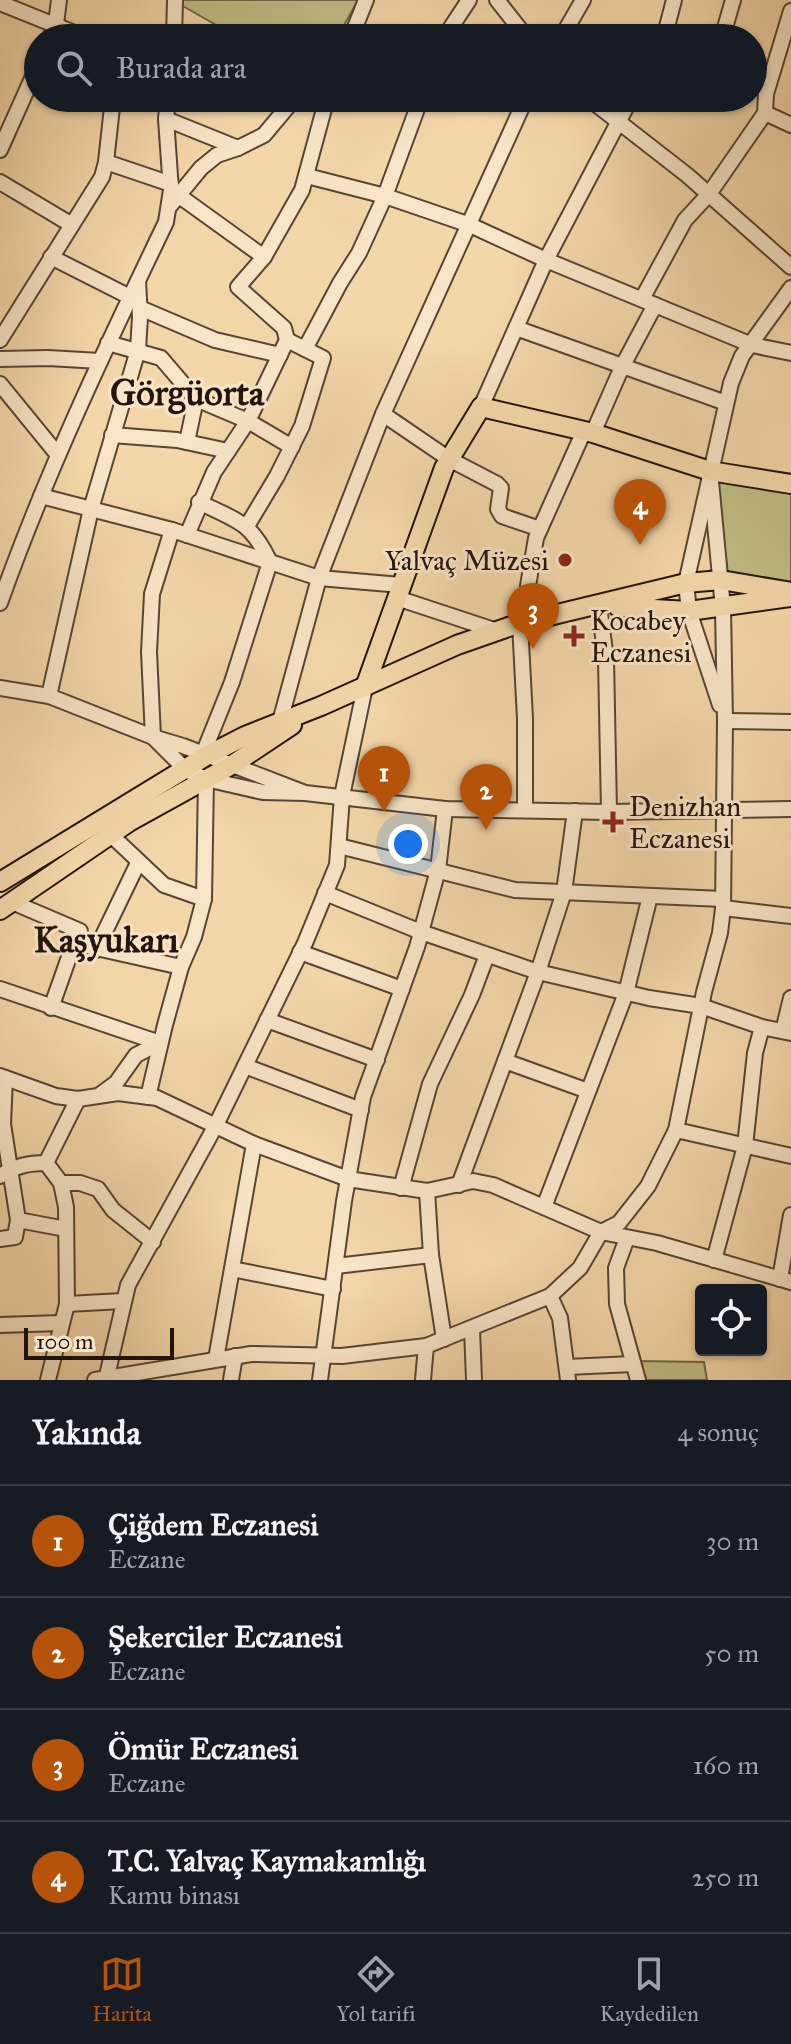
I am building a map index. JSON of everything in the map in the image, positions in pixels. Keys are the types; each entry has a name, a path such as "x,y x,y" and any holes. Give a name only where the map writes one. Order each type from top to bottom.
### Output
{"main road":[{"path":"365,687 444,468 481,407 588,432 710,471 791,484"},
{"path":"6,906 111,835 232,765 278,729 321,706 457,645 525,622 686,583 721,580 791,594"},
{"path":"599,606 689,611 723,608 791,594"},
{"path":"0,882 186,770 204,755 245,736 278,729"}],"street":[{"path":"54,24 59,0"},
{"path":"174,24 175,0"},
{"path":"356,24 366,0"},
{"path":"453,24 469,0"},
{"path":"497,0 516,24"},
{"path":"569,24 583,0"},
{"path":"668,24 674,0"},
{"path":"726,24 733,0"},
{"path":"0,3 40,24"},
{"path":"767,73 791,11"},
{"path":"0,150 24,96"},
{"path":"0,340 94,193 106,162 111,112"},
{"path":"49,696 91,509 138,350 135,303 138,281 166,222 174,190 167,112"},
{"path":"174,190 217,155 264,135 283,112"},
{"path":"187,535 214,472 248,421 287,340 284,328 238,287 264,257 307,176 323,112"},
{"path":"305,349 359,253 385,196 416,112"},
{"path":"278,729 319,578 383,414 520,112"},
{"path":"605,112 709,194 791,267"},
{"path":"481,407 546,260 623,112"},
{"path":"525,810 525,622 528,586 540,529 622,367 685,220 709,194 765,113 791,125"},
{"path":"166,119 238,148"},
{"path":"106,162 174,190 264,257"},
{"path":"307,176 385,196 470,225 546,260 752,345 791,353"},
{"path":"0,182 72,225"},
{"path":"51,257 135,303 215,340 280,355"},
{"path":"725,721 689,611 686,583 726,403 742,356 791,288"},
{"path":"0,603 58,455 108,343 135,303"},
{"path":"516,328 726,403"},
{"path":"247,526 302,426 323,358 287,340"},
{"path":"108,343 161,358 196,399 248,421 292,447"},
{"path":"0,359 100,361"},
{"path":"0,384 58,455"},
{"path":"187,442 196,399"},
{"path":"383,414 449,459 501,488 498,509 502,516 540,529"},
{"path":"112,435 187,442 228,451"},
{"path":"365,687 342,796 337,865 300,952 216,1125 128,1285 102,1379 235,1356 324,1355 426,1346 550,1296 580,1268 601,1232 619,1223 648,1186 676,1130 701,1006 720,933 723,904 723,608 710,471"},
{"path":"41,496 172,530 319,578 399,592 497,631"},
{"path":"199,502 247,526 257,536 270,562 232,682 204,755"},
{"path":"172,530 152,594 149,652 153,737 186,770 206,779 263,792 342,796 445,809 609,812 791,809"},
{"path":"599,606 606,659 609,812"},
{"path":"0,688 49,696 305,793"},
{"path":"725,721 791,722"},
{"path":"148,1097 181,967 194,937 204,899 206,779"},
{"path":"320,1380 348,1179 361,1110 421,932 438,870 445,809"},
{"path":"459,1185 538,972 564,892 575,811"},
{"path":"111,835 164,885 204,899"},
{"path":"339,846 515,890 650,896 791,916"},
{"path":"96,950 138,863"},
{"path":"325,893 421,932 538,972 626,993 701,1006 762,1027 787,1032 791,998"},
{"path":"544,1207 626,993 650,896"},
{"path":"6,906 80,931 51,1008"},
{"path":"74,943 181,967"},
{"path":"300,952 402,989"},
{"path":"401,1188 430,1084 472,995 487,955"},
{"path":"0,989 160,1043"},
{"path":"267,1020 377,1060"},
{"path":"714,1260 745,1146 755,1053 762,1027"},
{"path":"97,1096 116,1083 136,1055 160,1043"},
{"path":"505,1061 588,1091"},
{"path":"245,1066 361,1110"},
{"path":"0,1239 15,1237 18,1220 6,1173 2,1077 56,1096 78,1099 118,1093 148,1097 254,1144 348,1179 427,1191 473,1181 493,1185 601,1232 657,1243 786,1280 791,1215"},
{"path":"46,1163 78,1099"},
{"path":"676,1130 791,1156"},
{"path":"216,1359 254,1144"},
{"path":"6,1173 28,1163 46,1163"},
{"path":"46,1163 61,1183 66,1229 67,1304 48,1380"},
{"path":"61,1183 80,1183 98,1189 113,1210 153,1242"},
{"path":"427,1191 431,1255 444,1339"},
{"path":"18,1220 66,1229"},
{"path":"627,1238 616,1268 617,1304 638,1380"},
{"path":"336,1266 431,1255"},
{"path":"232,1269 333,1289"},
{"path":"550,1296 560,1318 568,1374 633,1364"},
{"path":"67,1304 123,1301"},
{"path":"0,1325 61,1323"},
{"path":"472,1329 474,1380"},
{"path":"423,1380 426,1346"},
{"path":"231,1380 235,1356"}],"shaded area":[{"path":"181,0 358,0 345,24 214,24 181,5"},
{"path":"710,471 791,484 791,592 721,580"},
{"path":"637,1361 704,1362 707,1380 646,1380"}],"place":[{"name":"T.C. Yalvaç Kaymakamlığı","path":"640,545"},
{"name":"Yalvaç Müzesi","path":"565,560"},
{"name":"Kocabey Eczanesi","path":"574,636"},
{"name":"Ömür Eczanesi","path":"533,649"},
{"name":"Çiğdem Eczanesi","path":"384,812"},
{"name":"Denizhan Eczanesi","path":"613,822"},
{"name":"Şekerciler Eczanesi","path":"486,830"}],"district":[{"name":"Görgüorta","path":"187,392"},
{"name":"Kaşyukarı","path":"106,939"}]}
